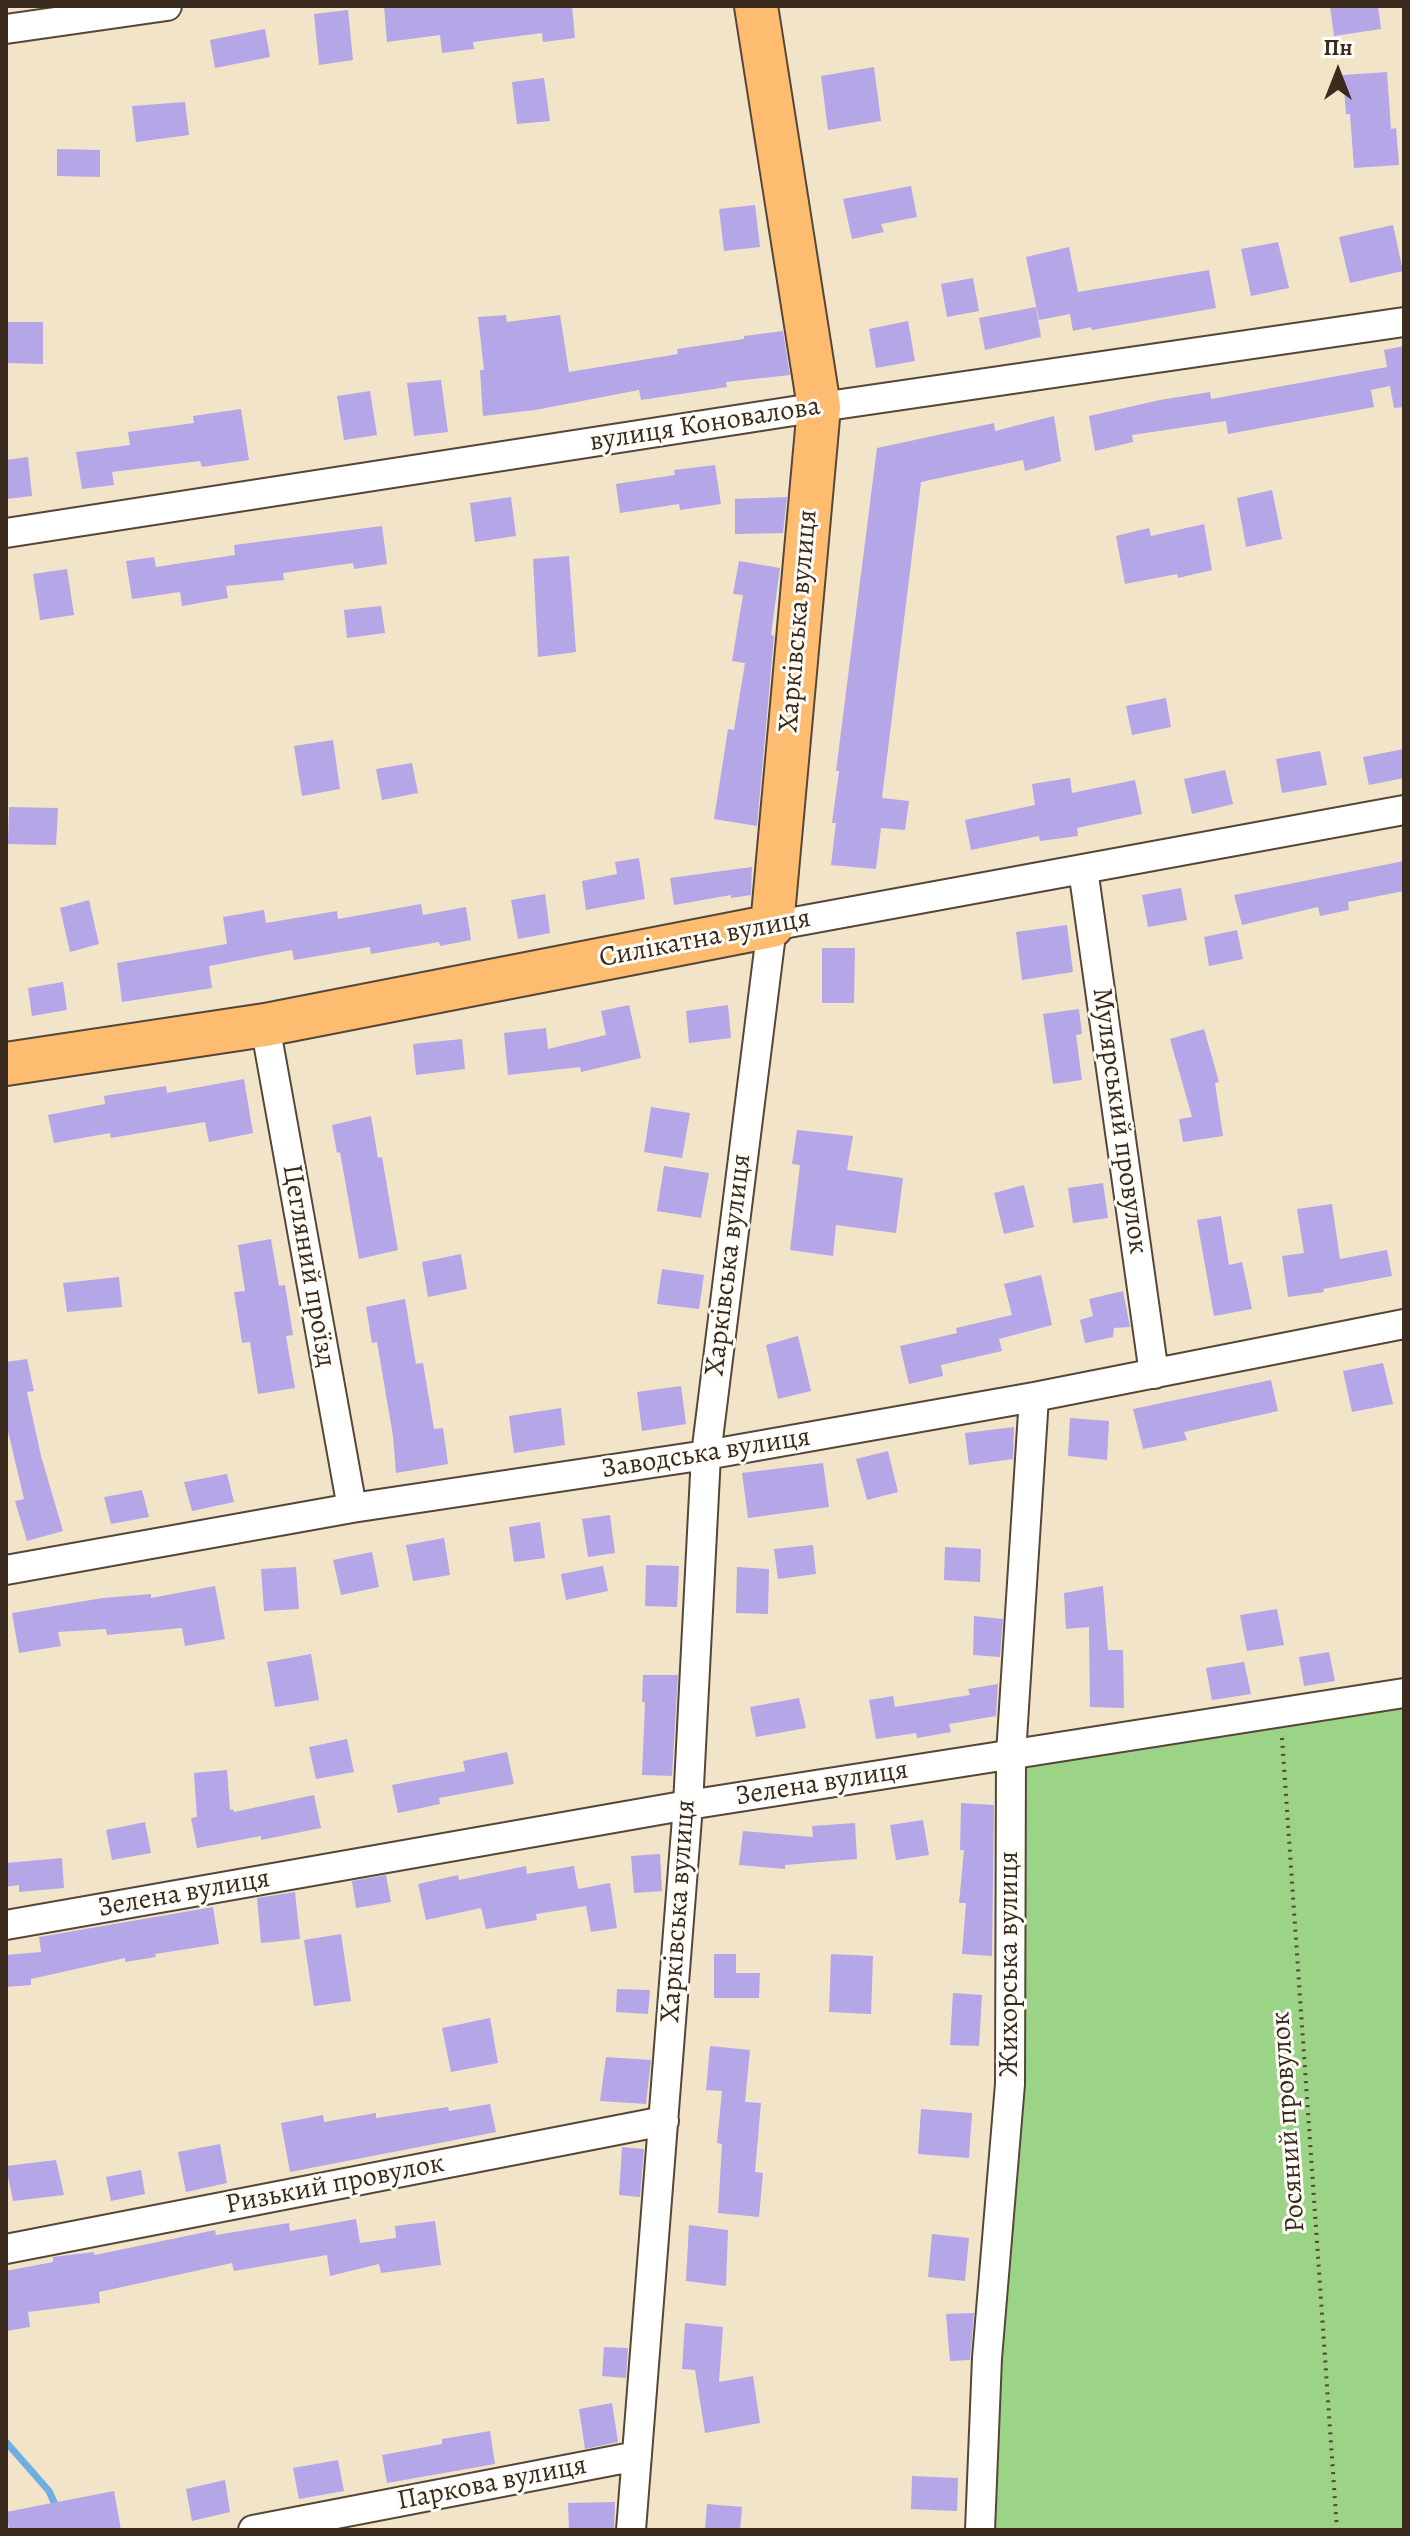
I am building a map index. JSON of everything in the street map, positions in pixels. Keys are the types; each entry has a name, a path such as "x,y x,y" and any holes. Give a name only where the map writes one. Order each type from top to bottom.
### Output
{"main road":[{"name":"Харківська вулиця","path":"756,6 819,407 772,926"},
{"name":"Силікатна вулиця","path":"6,1064 265,1025 772,926"}],"street":[{"path":"6,29 167,6"},
{"name":"вулиця Коновалова","path":"6,533 819,407 1404,322"},
{"name":"Силікатна вулиця","path":"772,926 1404,810"},
{"name":"Мулярський провулок","path":"1083,869 1154,1374"},
{"name":"Харківська вулиця","path":"631,2530 688,1805 706,1455 772,926"},
{"name":"Цегляний проїзд","path":"265,1025 352,1508"},
{"name":"Заводська вулиця","path":"7,1564 706,1455 1034,1397 1404,1324"},
{"name":"Жихорська вулиця","path":"980,2530 987,2358 1010,2084 1011,1754 1034,1397"},
{"name":"Зелена вулиця","path":"6,1925 688,1805 1404,1693"},
{"name":"Ризький провулок","path":"6,2249 664,2121"},
{"name":"Паркова вулиця","path":"253,2530 637,2456"}],"path":[{"name":"Росяний провулок","path":"1280,1712 1337,2530"}],"green space":[{"path":"1404,1693 1404,2530 980,2530 1011,1754"}],"building":[{"path":"384,6 572,6 575,38 543,42 542,33 473,42 474,49 442,53 440,35 387,42"},
{"path":"1330,6 1378,6 1381,29 1334,36"},
{"path":"348,10 353,60 319,65 314,14"},
{"path":"265,29 270,57 215,68 210,40"},
{"path":"874,67 881,121 828,130 821,76"},
{"path":"1387,72 1391,129 1396,128 1399,165 1354,168 1343,75"},
{"path":"544,78 550,121 517,124 512,82"},
{"path":"185,102 189,135 136,142 132,106"},
{"path":"57,149 100,150 100,177 57,176"},
{"path":"911,186 917,217 881,224 884,232 852,239 843,199"},
{"path":"755,205 760,247 724,251 719,209"},
{"path":"1393,225 1403,271 1350,283 1339,237"},
{"path":"1278,242 1289,288 1251,296 1241,249"},
{"path":"1069,247 1078,292 1209,270 1216,308 1092,330 1091,327 1073,331 1070,314 1039,320 1026,257"},
{"path":"973,278 979,311 947,317 941,284"},
{"path":"1036,307 1041,337 985,350 979,318"},
{"path":"506,315 507,322 560,315 569,372 678,354 677,349 783,331 790,375 726,382 727,387 641,400 639,390 535,410 483,416 480,370 484,370 478,317"},
{"path":"908,321 915,361 876,368 869,329"},
{"path":"6,322 43,322 43,364 6,363"},
{"path":"1404,346 1404,407 1394,408 1390,386 1371,390 1374,407 1228,434 1226,421 1132,435 1133,442 1095,451 1089,416 1160,400 1210,392 1211,399 1387,367 1384,350"},
{"path":"441,380 448,432 414,436 407,383"},
{"path":"370,391 377,435 344,440 337,396"},
{"path":"241,409 249,460 202,467 200,461 112,472 114,485 82,489 76,452 130,445 128,432 194,423 193,416"},
{"path":"1054,416 1061,461 1025,471 1023,460 921,482 882,798 909,801 905,830 881,828 876,869 831,865 836,823 832,823 839,771 836,771 877,448 994,423 995,431"},
{"path":"28,457 32,496 6,499 6,460"},
{"path":"715,465 721,504 680,510 679,504 620,513 616,484 675,475 674,470"},
{"path":"1272,490 1282,539 1246,547 1237,498"},
{"path":"511,497 516,536 475,542 470,503"},
{"path":"787,497 783,533 735,534 735,499"},
{"path":"1204,524 1212,570 1178,578 1177,574 1125,584 1116,536 1149,528 1151,536"},
{"path":"382,526 387,564 354,569 353,563 283,573 284,580 226,586 228,598 182,606 180,592 132,599 126,561 154,557 156,567 235,555 234,545"},
{"path":"569,556 576,652 538,657 533,559"},
{"path":"739,561 780,568 771,635 774,636 757,826 714,819 728,729 734,730 745,663 732,661 743,595 733,594"},
{"path":"67,569 74,615 40,620 33,574"},
{"path":"381,606 385,633 347,638 344,610"},
{"path":"1166,698 1171,727 1132,735 1126,706"},
{"path":"333,740 340,789 302,796 294,746"},
{"path":"1404,749 1404,778 1369,785 1363,757"},
{"path":"1320,751 1327,785 1282,793 1276,759"},
{"path":"412,763 418,793 382,800 376,769"},
{"path":"1225,770 1233,804 1192,814 1184,779"},
{"path":"1070,778 1072,793 1135,780 1142,814 1077,828 1078,836 1040,841 1039,836 971,850 965,820 1035,805 1032,784"},
{"path":"9,807 58,808 56,845 8,844"},
{"path":"639,858 645,899 586,910 582,881 617,874 615,862"},
{"path":"1404,861 1404,891 1348,902 1349,910 1320,916 1318,907 1242,925 1234,895"},
{"path":"752,867 751,895 731,898 731,895 674,905 670,878"},
{"path":"1181,888 1187,920 1148,927 1142,895"},
{"path":"545,894 550,933 518,939 511,900"},
{"path":"89,900 99,944 70,952 60,908"},
{"path":"421,904 423,915 466,907 471,940 440,946 439,942 371,954 370,947 294,960 292,950 209,966 212,988 122,1002 117,963 227,944 223,917 264,910 266,923 337,911 338,919"},
{"path":"1067,925 1073,972 1022,980 1016,932"},
{"path":"1237,930 1243,959 1209,966 1204,937"},
{"path":"822,948 855,948 854,1003 822,1003"},
{"path":"63,982 67,1010 32,1016 28,988"},
{"path":"629,1005 641,1058 581,1072 580,1067 508,1075 504,1033 546,1028 548,1049 606,1035 601,1011"},
{"path":"728,1005 731,1038 689,1043 686,1011"},
{"path":"1079,1009 1082,1034 1076,1035 1082,1080 1053,1084 1043,1014"},
{"path":"1204,1029 1219,1082 1215,1083 1223,1136 1183,1142 1179,1119 1192,1117 1170,1039"},
{"path":"462,1039 465,1069 416,1075 413,1044"},
{"path":"244,1079 253,1133 209,1142 205,1122 111,1138 110,1133 54,1143 48,1115 105,1104 104,1096 166,1086 167,1093"},
{"path":"651,1107 690,1113 682,1158 644,1152"},
{"path":"371,1116 378,1158 382,1157 398,1250 359,1259 340,1152 337,1153 332,1125"},
{"path":"797,1130 853,1136 847,1170 903,1178 896,1233 836,1225 833,1256 790,1250 800,1165 792,1164"},
{"path":"664,1166 709,1173 701,1218 657,1211"},
{"path":"1103,1183 1108,1218 1073,1223 1068,1188"},
{"path":"1024,1185 1034,1227 1004,1234 994,1193"},
{"path":"1332,1204 1340,1259 1387,1250 1392,1276 1288,1297 1282,1256 1304,1253 1297,1209"},
{"path":"1221,1216 1229,1265 1242,1262 1252,1309 1214,1316 1197,1220"},
{"path":"271,1239 279,1286 285,1285 293,1335 286,1336 295,1388 258,1394 250,1342 242,1343 234,1292 245,1291 238,1245"},
{"path":"461,1254 467,1289 428,1297 422,1262"},
{"path":"662,1269 704,1275 699,1309 657,1304"},
{"path":"1041,1275 1052,1325 999,1339 1002,1351 941,1365 943,1376 909,1384 900,1346 957,1333 956,1328 1012,1315 1004,1284"},
{"path":"119,1277 122,1307 67,1312 63,1283"},
{"path":"1123,1291 1130,1327 1114,1328 1113,1337 1085,1343 1080,1320 1093,1316 1089,1299"},
{"path":"405,1299 416,1364 423,1363 434,1429 443,1428 448,1464 396,1473 377,1342 372,1343 366,1307"},
{"path":"798,1336 811,1391 778,1399 766,1345"},
{"path":"27,1359 34,1391 27,1392 41,1456 63,1531 27,1541 15,1501 24,1499 6,1423 6,1362"},
{"path":"1383,1363 1393,1404 1352,1412 1343,1371"},
{"path":"1271,1380 1278,1411 1184,1432 1187,1440 1143,1449 1133,1409"},
{"path":"681,1386 686,1424 642,1431 637,1392"},
{"path":"561,1408 565,1445 514,1453 509,1416"},
{"path":"1070,1418 1109,1421 1107,1460 1068,1456"},
{"path":"1014,1427 1013,1459 969,1465 965,1433"},
{"path":"888,1451 898,1492 867,1500 856,1459"},
{"path":"823,1463 829,1507 748,1518 742,1473"},
{"path":"227,1474 234,1502 192,1511 184,1482"},
{"path":"142,1490 149,1517 111,1524 104,1497"},
{"path":"610,1515 615,1553 588,1557 582,1519"},
{"path":"540,1522 545,1558 514,1562 509,1527"},
{"path":"444,1538 450,1575 413,1581 406,1545"},
{"path":"813,1545 816,1574 778,1579 774,1549"},
{"path":"945,1547 981,1549 980,1582 944,1580"},
{"path":"372,1552 379,1587 341,1595 333,1560"},
{"path":"646,1565 679,1566 677,1607 645,1606"},
{"path":"603,1566 608,1591 566,1600 561,1574"},
{"path":"296,1567 299,1609 264,1611 261,1569"},
{"path":"737,1567 769,1569 768,1614 736,1613"},
{"path":"215,1586 225,1639 185,1646 182,1628 107,1635 106,1629 58,1632 61,1646 19,1653 12,1613 103,1598 151,1594 151,1598"},
{"path":"1103,1586 1108,1650 1123,1650 1124,1708 1090,1707 1089,1627 1066,1629 1064,1593"},
{"path":"1277,1609 1284,1645 1247,1651 1240,1615"},
{"path":"974,1616 1003,1619 1000,1657 973,1655"},
{"path":"1329,1652 1335,1681 1304,1686 1299,1657"},
{"path":"311,1654 319,1700 275,1707 267,1662"},
{"path":"1244,1662 1251,1694 1212,1700 1206,1668"},
{"path":"643,1675 678,1675 672,1776 642,1775"},
{"path":"998,1684 996,1716 949,1724 951,1732 917,1738 916,1733 876,1739 869,1700 893,1696 895,1707 970,1695 968,1689"},
{"path":"799,1698 806,1728 756,1737 750,1707"},
{"path":"347,1739 354,1772 316,1779 309,1747"},
{"path":"507,1752 514,1784 439,1798 440,1804 398,1813 392,1785 465,1771 463,1761"},
{"path":"227,1770 230,1810 234,1812 314,1795 321,1828 197,1848 191,1818 197,1817 194,1773"},
{"path":"961,1803 994,1805 992,1956 962,1954 966,1903 959,1903 964,1850 960,1850"},
{"path":"923,1820 929,1855 896,1860 890,1825"},
{"path":"145,1822 151,1853 112,1860 106,1830"},
{"path":"855,1823 857,1859 785,1865 785,1869 739,1865 743,1831 813,1837 812,1826"},
{"path":"660,1854 662,1891 634,1893 631,1856"},
{"path":"62,1858 64,1888 19,1892 19,1885 6,1887 6,1863"},
{"path":"526,1866 527,1874 574,1866 578,1889 610,1883 617,1928 591,1932 586,1906 536,1914 537,1920 486,1929 481,1908 426,1920 418,1884 458,1875 459,1880"},
{"path":"386,1875 391,1902 356,1908 352,1881"},
{"path":"295,1892 300,1939 261,1943 257,1898"},
{"path":"213,1907 219,1944 125,1962 125,1958 31,1979 31,1985 6,1987 6,1955 41,1952 39,1937"},
{"path":"341,1934 351,2001 314,2006 304,1940"},
{"path":"714,1954 736,1954 736,1973 760,1973 759,1998 714,1998"},
{"path":"831,1954 873,1956 871,2014 829,2012"},
{"path":"617,1989 650,1990 648,2014 616,2012"},
{"path":"953,1993 982,1995 979,2046 950,2045"},
{"path":"490,2018 498,2063 451,2072 442,2028"},
{"path":"710,2046 750,2050 745,2102 761,2103 755,2172 763,2173 759,2217 718,2213 722,2144 717,2143 722,2091 706,2090"},
{"path":"606,2057 651,2060 646,2104 600,2101"},
{"path":"490,2104 496,2132 290,2172 281,2123 323,2115 324,2122 376,2113 376,2118"},
{"path":"921,2109 972,2113 969,2158 918,2154"},
{"path":"220,2144 227,2183 186,2192 178,2152"},
{"path":"622,2147 644,2149 640,2197 619,2195"},
{"path":"56,2160 64,2195 13,2201 6,2166"},
{"path":"141,2170 145,2194 111,2201 106,2177"},
{"path":"356,2219 360,2243 396,2238 395,2226 435,2221 441,2265 381,2273 379,2264 330,2276 327,2255 234,2271 232,2263 99,2292 100,2303 28,2312 30,2327 6,2331 6,2271 53,2262 53,2257 94,2252 95,2255 215,2230 216,2235 289,2223 290,2231"},
{"path":"689,2225 728,2230 726,2286 686,2281"},
{"path":"932,2234 969,2238 965,2281 928,2277"},
{"path":"974,2313 970,2360 950,2361 946,2314"},
{"path":"685,2323 723,2327 719,2382 753,2376 760,2423 705,2433 695,2370 682,2369"},
{"path":"604,2347 628,2348 626,2378 602,2376"},
{"path":"612,2403 618,2442 585,2449 579,2409"},
{"path":"490,2431 495,2464 387,2483 382,2455 442,2444 442,2439"},
{"path":"338,2460 344,2491 299,2499 293,2468"},
{"path":"912,2476 958,2478 957,2511 911,2509"},
{"path":"225,2480 230,2512 192,2521 186,2489"},
{"path":"114,2491 121,2530 9,2530 6,2512"},
{"path":"615,2502 614,2530 569,2530 568,2503"},
{"path":"707,2504 742,2507 740,2530 705,2530"}],"waterway":[{"path":"6,2442 49,2491 57,2509"}]}
